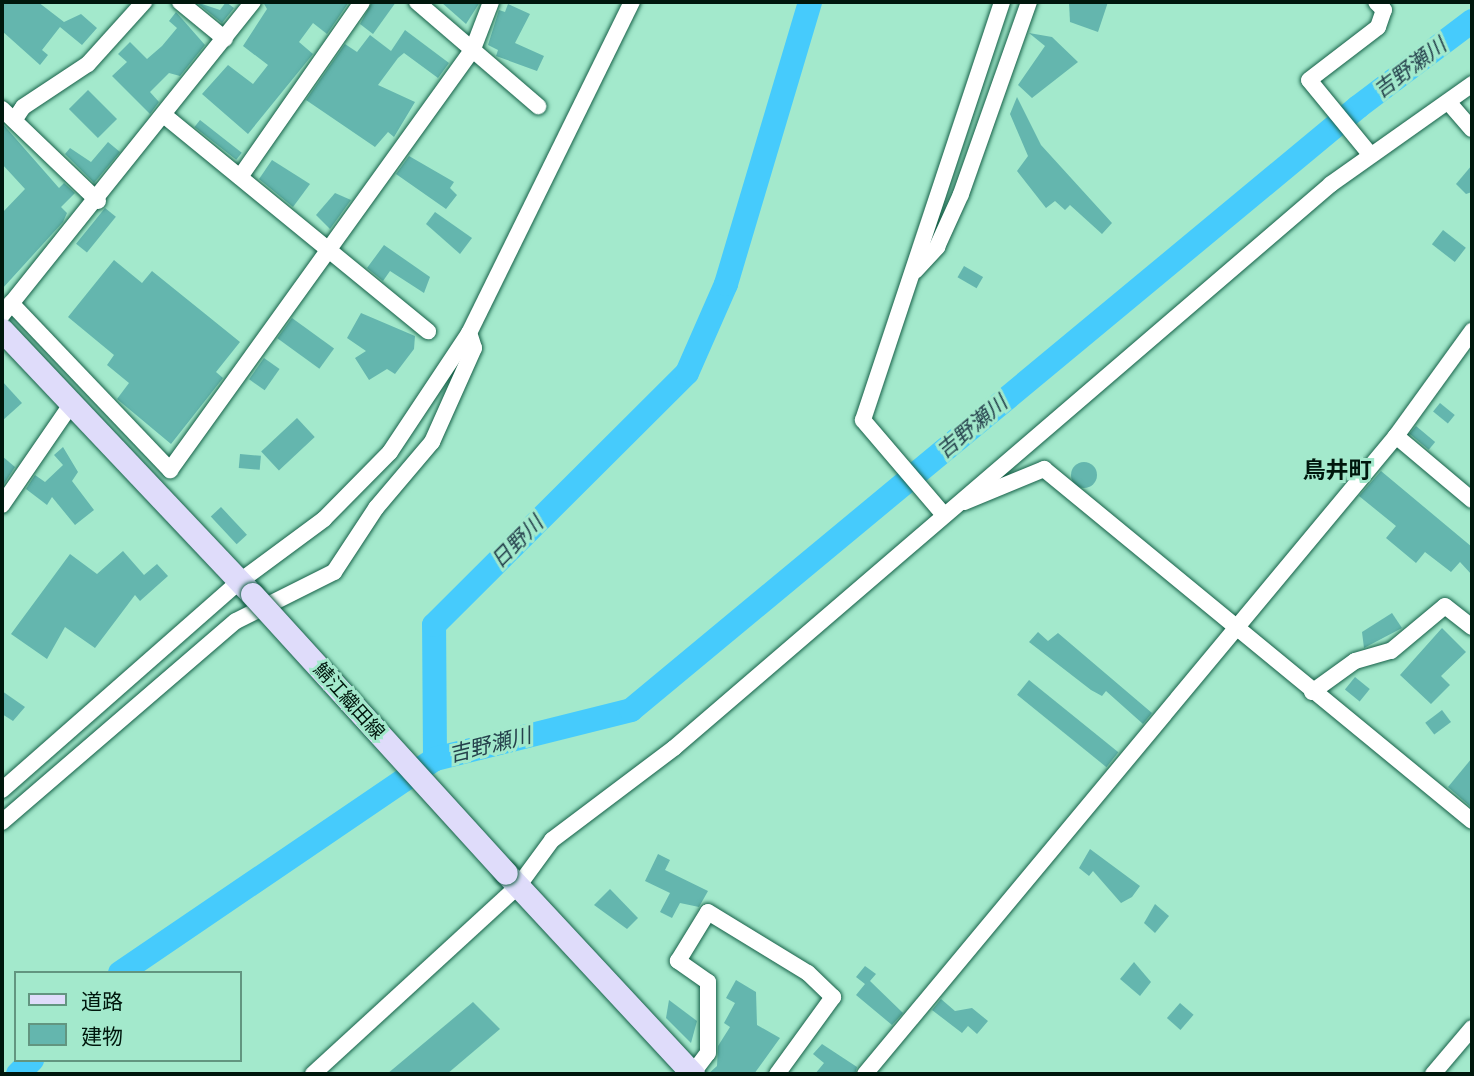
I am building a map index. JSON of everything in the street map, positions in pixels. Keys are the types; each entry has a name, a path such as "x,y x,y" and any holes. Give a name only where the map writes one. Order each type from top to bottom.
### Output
{"main road":[{"name":"鯖江織田線","path":"2,330 245,588 692,1074"}],"street":[{"path":"15,119 23,107 88,64 144,2"},
{"path":"180,2 225,39"},
{"path":"253,2 98,201 6,309 170,470 473,50 491,2"},
{"path":"240,177 362,2"},
{"path":"417,2 538,106"},
{"path":"2,790 245,588 324,519 390,452 469,332 632,2"},
{"path":"944,515 863,420 1002,2"},
{"path":"910,277 937,247 961,194 1029,2"},
{"path":"1369,153 1309,80 1378,27 1384,10 1376,2"},
{"path":"313,1074 552,840 674,748 1369,153 1450,104 1472,84"},
{"path":"1450,104 1472,129"},
{"path":"2,108 98,201"},
{"path":"165,116 428,331"},
{"path":"866,1074 1396,436 1472,331"},
{"path":"2,822 236,621 334,572 432,442 474,348 469,332"},
{"path":"2,505 72,403"},
{"path":"1396,436 1472,500"},
{"path":"959,503 997,494 1044,469 1472,821"},
{"path":"1312,692 1356,661 1391,651 1445,607 1472,627"},
{"path":"692,1074 708,1053 709,982 678,961 708,912 808,973 833,997 777,1074"},
{"path":"1433,1074 1472,1028"}],"building":[{"path":"2,2 38,2 64,22 81,14 97,28 82,45 60,27 42,50 48,55 40,65 2,31"},
{"path":"196,2 220,10 226,2 234,8 222,23"},
{"path":"263,2 349,2 327,34 313,23 299,42 313,54 248,134 202,94 228,65 253,84 268,65 243,46 267,9"},
{"path":"372,2 396,2 373,34 360,24"},
{"path":"441,2 480,2 466,24"},
{"path":"1069,2 1108,2 1098,32 1070,22"},
{"path":"508,4 530,14 515,43 544,56 537,71 496,56 498,50 488,45 499,10 505,12"},
{"path":"176,12 205,45 180,76 169,73 150,92 159,102 150,114 112,76 127,62 118,54 130,42 147,59 162,46 177,28 169,21"},
{"path":"405,30 449,63 438,78 404,53 398,58 378,85 415,102 394,137 388,132 375,147 306,100 345,44 357,52 370,35 391,51"},
{"path":"1029,33 1052,37 1078,62 1032,98 1018,85 1045,46"},
{"path":"88,90 117,119 98,138 69,109"},
{"path":"1017,97 1041,145 1112,223 1102,234 1070,205 1065,210 1055,201 1046,208 1017,171 1028,156 1010,114"},
{"path":"200,120 242,153 236,160 194,127"},
{"path":"2,123 59,188 64,183 75,193 61,207 67,213 63,222 2,289 2,213 25,189 2,164"},
{"path":"108,142 120,152 94,183 65,154 70,148 91,162"},
{"path":"409,156 454,182 450,188 457,195 446,209 396,174"},
{"path":"272,160 310,184 293,207 259,179"},
{"path":"1472,165 1472,192 1466,194 1456,184"},
{"path":"335,193 351,200 330,229 316,215"},
{"path":"105,208 116,217 87,253 76,244"},
{"path":"435,212 472,238 460,254 426,224"},
{"path":"1443,230 1466,248 1455,262 1432,244"},
{"path":"384,245 430,277 424,293 390,271 383,281 367,268"},
{"path":"114,260 142,283 152,271 240,342 216,372 223,378 171,444 117,399 129,383 107,365 114,355 68,317"},
{"path":"964,266 983,277 977,288 958,277"},
{"path":"361,313 415,336 414,349 395,374 387,369 369,380 355,358 366,351 347,338"},
{"path":"292,318 334,349 319,369 277,338"},
{"path":"264,358 280,369 265,390 249,379"},
{"path":"2,381 22,403 2,421"},
{"path":"1440,403 1455,415 1448,424 1433,412"},
{"path":"297,418 315,437 279,470 261,451"},
{"path":"1416,426 1435,442 1429,450 1410,434"},
{"path":"63,447 78,472 72,481 94,510 75,525 52,497 47,505 26,489 35,475 45,482 63,465 54,455"},
{"path":"240,454 261,456 260,470 239,468"},
{"path":"2,456 15,467 2,487"},
{"path":"1084,462 1093,466 1097,475 1093,484 1084,488 1075,484 1071,475 1075,466"},
{"path":"1381,471 1472,547 1472,575 1460,562 1451,572 1425,552 1416,563 1386,538 1396,526 1359,496"},
{"path":"221,507 247,535 237,544 211,517"},
{"path":"123,551 144,575 157,564 168,576 140,601 135,595 95,648 65,627 47,659 11,634 70,554 97,574"},
{"path":"1392,613 1402,628 1364,648 1362,632"},
{"path":"1442,628 1466,652 1441,676 1450,685 1431,704 1400,675"},
{"path":"1038,632 1048,641 1058,633 1152,713 1143,724 1106,691 1102,696 1091,690 1029,642"},
{"path":"1355,677 1370,689 1360,701 1345,689"},
{"path":"1029,680 1118,752 1106,767 1017,695"},
{"path":"2,691 25,707 13,721 2,714"},
{"path":"1442,710 1451,722 1434,735 1425,723"},
{"path":"1472,758 1472,808 1448,787"},
{"path":"1090,849 1140,886 1132,897 1121,903 1093,871 1089,876 1079,868"},
{"path":"658,854 670,860 665,870 708,891 699,907 680,903 672,918 660,912 670,893 645,881"},
{"path":"610,889 638,918 627,929 594,905"},
{"path":"1155,904 1169,916 1155,933 1144,923"},
{"path":"1134,962 1151,982 1140,996 1120,979"},
{"path":"865,966 876,974 870,981 903,1013 892,1025 856,995 865,984 856,977"},
{"path":"736,980 756,992 757,1025 780,1038 754,1074 708,1074 717,1066 718,1046 730,1027 724,1023 735,1003 726,998"},
{"path":"941,999 955,1011 972,1008 988,1021 977,1034 968,1026 962,1033 932,1010"},
{"path":"669,1000 697,1021 691,1043 666,1018"},
{"path":"473,1002 500,1029 447,1074 387,1074"},
{"path":"1180,1003 1194,1015 1180,1030 1167,1018"},
{"path":"822,1044 857,1067 855,1074 815,1074 824,1063 813,1054"}],"waterway":[{"name":"日野川","path":"435,759 434,625 687,373 726,284 810,2"},
{"name":"吉野瀬川","path":"123,971 435,759 631,710 1358,107 1472,21"},
{"name":"日野川","path":"18,1074 30,1062"}],"district":[{"name":"鳥井町","path":"1337,470"}]}
